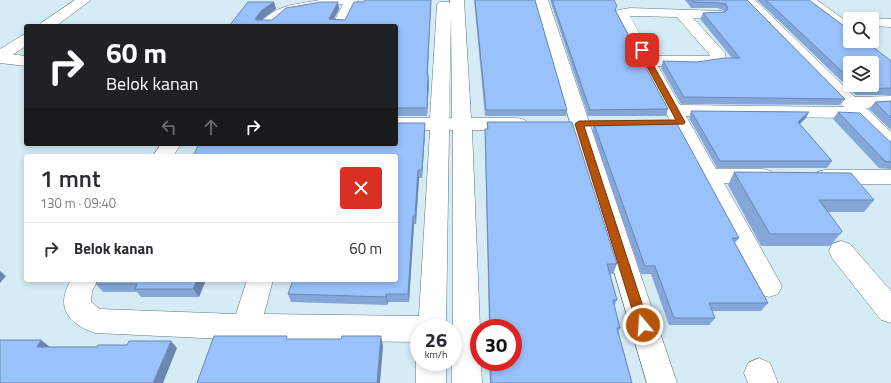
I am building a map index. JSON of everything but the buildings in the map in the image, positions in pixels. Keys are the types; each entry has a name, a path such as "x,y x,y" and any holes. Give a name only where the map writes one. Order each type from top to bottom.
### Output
{"street":[{"path":"49,24 84,0"},
{"path":"268,24 283,10 341,0"},
{"path":"340,24 351,0"},
{"path":"432,319 444,0"},
{"path":"457,0 462,123 459,319"},
{"path":"541,0 662,383"},
{"path":"747,0 891,143"},
{"path":"808,0 843,20"},
{"path":"717,14 623,13 622,15 769,286"},
{"path":"648,61 712,61 718,59 717,53 681,13"},
{"path":"879,22 891,23"},
{"path":"0,57 24,40"},
{"path":"0,57 24,61"},
{"path":"658,122 678,116 855,108 891,101"},
{"path":"398,124 532,124"},
{"path":"710,176 781,177"},
{"path":"805,177 891,177"},
{"path":"841,251 891,311"},
{"path":"84,282 79,290 77,307 95,321 246,326 410,329"},
{"path":"246,326 259,282"},
{"path":"462,350 467,383"},
{"path":"431,371 431,383"}],"route":[{"path":"642,50 681,122 579,124 643,325"}]}
